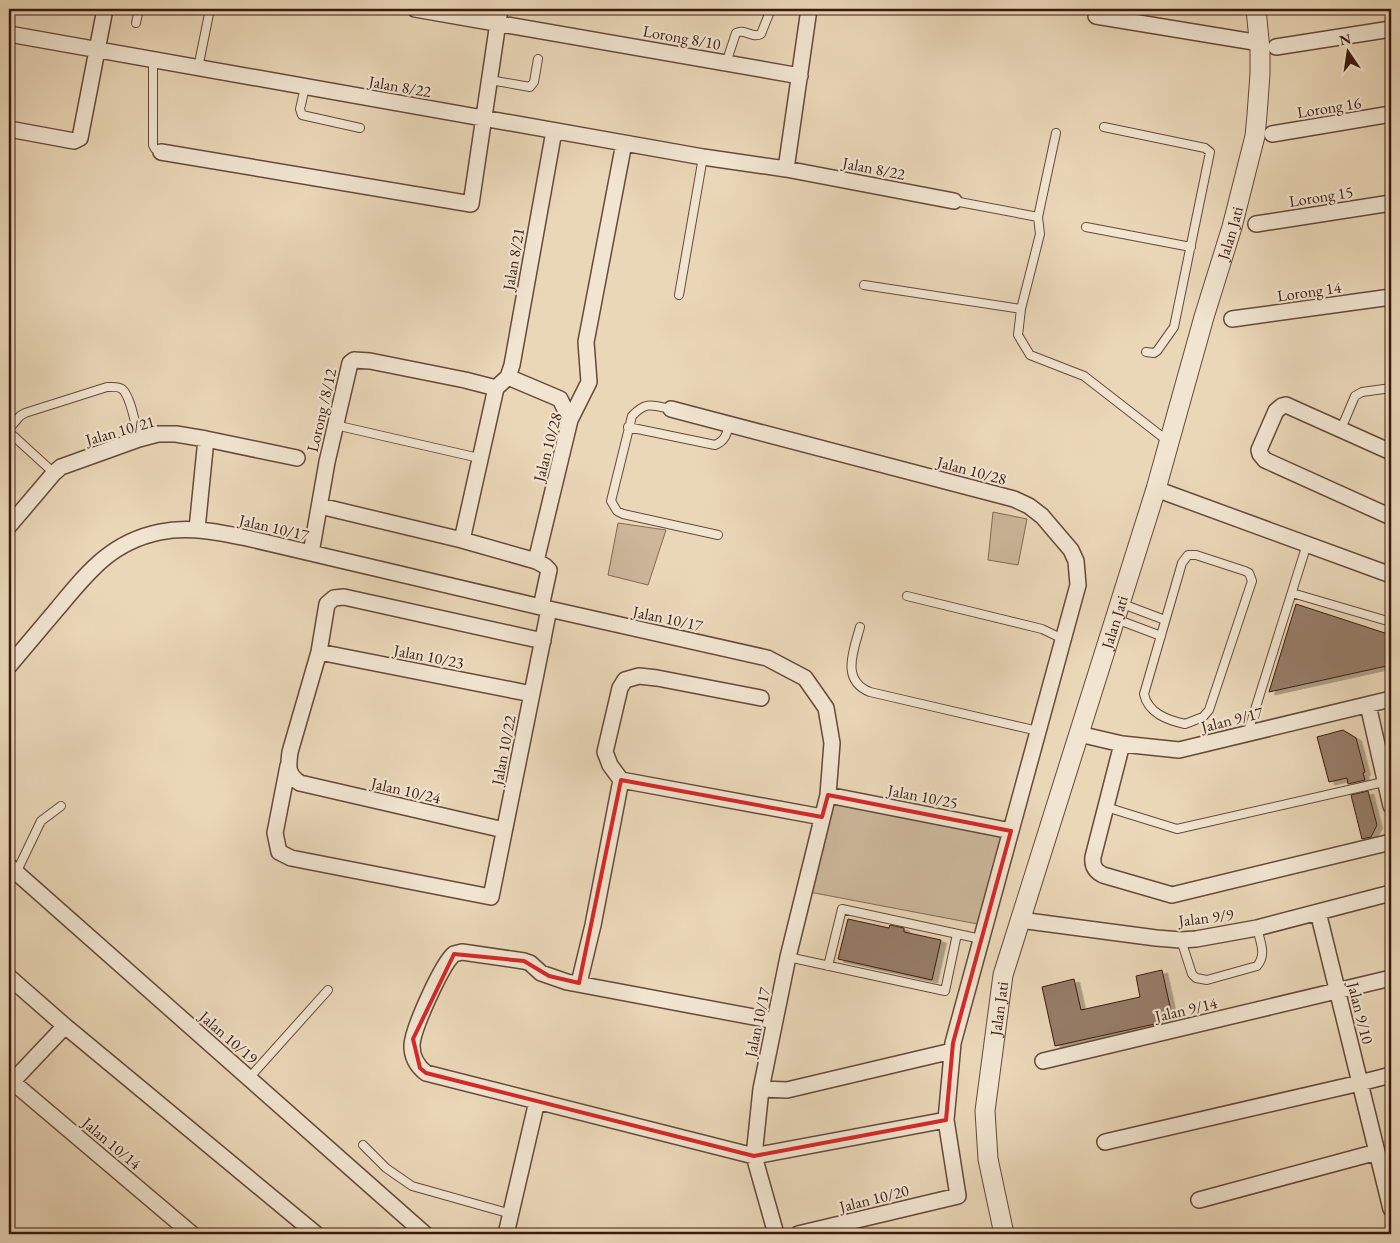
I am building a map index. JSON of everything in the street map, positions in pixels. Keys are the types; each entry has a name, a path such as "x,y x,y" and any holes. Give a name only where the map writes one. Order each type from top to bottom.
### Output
{"street":[{"path":"9,129 74,140 80,138 105,9"},
{"name":"Lorong 8/10","path":"415,9 499,16 726,63 800,76"},
{"path":"786,169 800,76 807,9"},
{"name":"Jalan Jati","path":"1004,1234 988,1159 985,1111 999,994 1020,920 1156,489 1204,317 1232,227 1255,136 1260,74 1268,45 1256,9"},
{"path":"162,152 471,204 499,16"},
{"path":"1096,16 1268,45 1391,29"},
{"name":"Jalan 8/22","path":"9,34 703,157 786,169 954,201"},
{"name":"Lorong 16","path":"1272,134 1391,114"},
{"name":"Jalan 8/21","path":"508,377 512,365 554,131"},
{"name":"Jalan 10/28","path":"536,561 570,420 589,382 586,342 624,143"},
{"name":"Lorong 15","path":"1256,224 1391,204"},
{"name":"Lorong 14","path":"1232,319 1391,297"},
{"name":"Lorong /8/12","path":"311,553 335,425 350,363 354,360 380,362 496,388"},
{"path":"462,540 496,388 508,377 560,400 570,420"},
{"path":"1391,452 1291,406 1282,406 1276,411 1260,446 1260,454 1265,460 1391,517"},
{"name":"Jalan 10/28","path":"671,409 1014,499 1029,506 1042,516 1071,550 1076,560 1078,585 1063,639"},
{"name":"Jalan 10/21","path":"9,526 54,473 63,466 138,439 158,434 206,439 297,458"},
{"path":"197,529 206,439"},
{"path":"1156,489 1391,575"},
{"path":"320,506 462,540 536,561 549,570 545,608"},
{"name":"Jalan 10/17","path":"9,666 93,567 118,547 146,535 197,529 247,538 768,658 805,678 826,708 832,744 828,795 788,957 761,1089 754,1156 776,1234"},
{"path":"288,765 319,652 327,604 334,598 344,597 543,641"},
{"name":"Jalan 10/22","path":"288,765 275,833 279,852 291,858 491,897 543,641 545,608"},
{"path":"776,1021 568,982 541,973 530,963 524,961 473,953 454,954 446,964 426,1005 413,1039 413,1051 415,1062 426,1073 754,1156 946,1120 953,1043 1063,639"},
{"name":"Jalan 10/23","path":"319,652 532,694"},
{"path":"761,698 657,678 639,676 625,680 620,688 605,752 610,765 621,780 822,817"},
{"name":"Jalan 9/17","path":"1079,734 1122,744 1179,750 1391,699"},
{"path":"1368,705 1388,781 1391,806"},
{"path":"1106,808 1122,744"},
{"name":"Jalan 10/24","path":"288,765 289,773 293,779 300,783 504,830"},
{"path":"579,983 593,925 621,780"},
{"name":"Jalan 10/25","path":"828,795 1011,831"},
{"name":"Jalan 9/9","path":"1106,808 1092,863 1098,873 1172,895 1391,842"},
{"name":"Jalan 10/19","path":"12,869 425,1234"},
{"name":"Jalan 9/9","path":"1020,920 1181,940 1211,937 1257,928 1391,893"},
{"name":"Jalan 9/10","path":"1318,912 1391,1209"},
{"path":"9,977 65,1026 316,1234"},
{"name":"Jalan 9/14","path":"1043,1061 1391,978"},
{"path":"11,1080 65,1026"},
{"path":"761,1089 788,1090 952,1051"},
{"path":"1105,1142 1360,1083 1391,1074"},
{"name":"Jalan 10/14","path":"11,1080 192,1234"},
{"path":"506,1234 537,1101"},
{"name":"Jalan 10/20","path":"798,1234 958,1196 946,1120"},
{"path":"1199,1200 1377,1152"}],"lane":[{"path":"136,23 139,9"},
{"path":"198,68 210,9"},
{"path":"726,63 736,33 742,31 755,36 761,34 771,9"},
{"path":"490,80 530,87 534,82 538,59"},
{"path":"154,60 153,144 155,149 162,152"},
{"path":"305,87 300,109 302,115 360,128"},
{"path":"1104,127 1208,149 1210,155 1174,327 1157,351 1154,353 1146,352"},
{"path":"1056,133 1038,217 1040,234 1021,309 1018,335 1030,355 1084,376 1169,442"},
{"path":"679,295 703,157"},
{"path":"954,201 1038,217"},
{"path":"1086,228 1191,247"},
{"path":"864,285 1021,309"},
{"path":"54,473 9,430 20,416 25,413 107,387 116,387 122,389 128,398 138,439"},
{"path":"1341,429 1355,396 1362,392 1391,388"},
{"path":"671,409 649,404 642,406 632,416 611,495 613,507 623,514 718,535"},
{"path":"628,428 715,445 725,439 729,424"},
{"path":"335,425 480,458"},
{"path":"1248,732 1307,544"},
{"path":"1196,555 1237,568 1245,571 1251,577 1252,585 1209,710 1204,717 1190,723 1182,723 1157,714 1144,697 1161,636 1182,563 1188,556 1196,555"},
{"path":"1292,593 1391,622"},
{"path":"907,596 1042,629 1063,639"},
{"path":"1118,611 1166,620"},
{"path":"1118,611 1161,636"},
{"path":"860,628 851,671 864,689 1038,731"},
{"path":"1106,808 1177,829 1388,781"},
{"path":"12,869 41,821 61,806"},
{"path":"828,966 842,909 981,939"},
{"path":"1181,940 1192,974 1196,978 1207,980 1252,969 1261,962 1263,950 1257,928"},
{"path":"788,957 945,991 957,934"},
{"path":"249,1078 328,990"},
{"path":"363,1146 386,1168 412,1186 511,1214"}],"highlighted area":[{"path":"621,780 822,817 828,795 1011,831 953,1043 946,1120 754,1156 426,1073 420,1068 413,1039 454,954 524,961 549,976 579,983"}],"shaded area":[{"path":"993,512 1027,519 1018,565 988,560"},
{"path":"618,523 666,530 648,585 608,575"},
{"path":"828,795 1011,831 988,926 804,891"}],"building":[{"path":"1296,604 1391,635 1391,665 1269,692"},
{"path":"1343,730 1356,738 1365,772 1363,773 1365,780 1348,784 1347,778 1329,782 1317,737"},
{"path":"1368,791 1377,825 1371,837 1362,839 1351,795"},
{"path":"848,919 889,928 890,925 904,928 904,932 941,940 932,980 838,959"},
{"path":"1162,970 1173,1020 1055,1046 1042,987 1074,979 1081,1010 1140,997 1136,976"}]}
